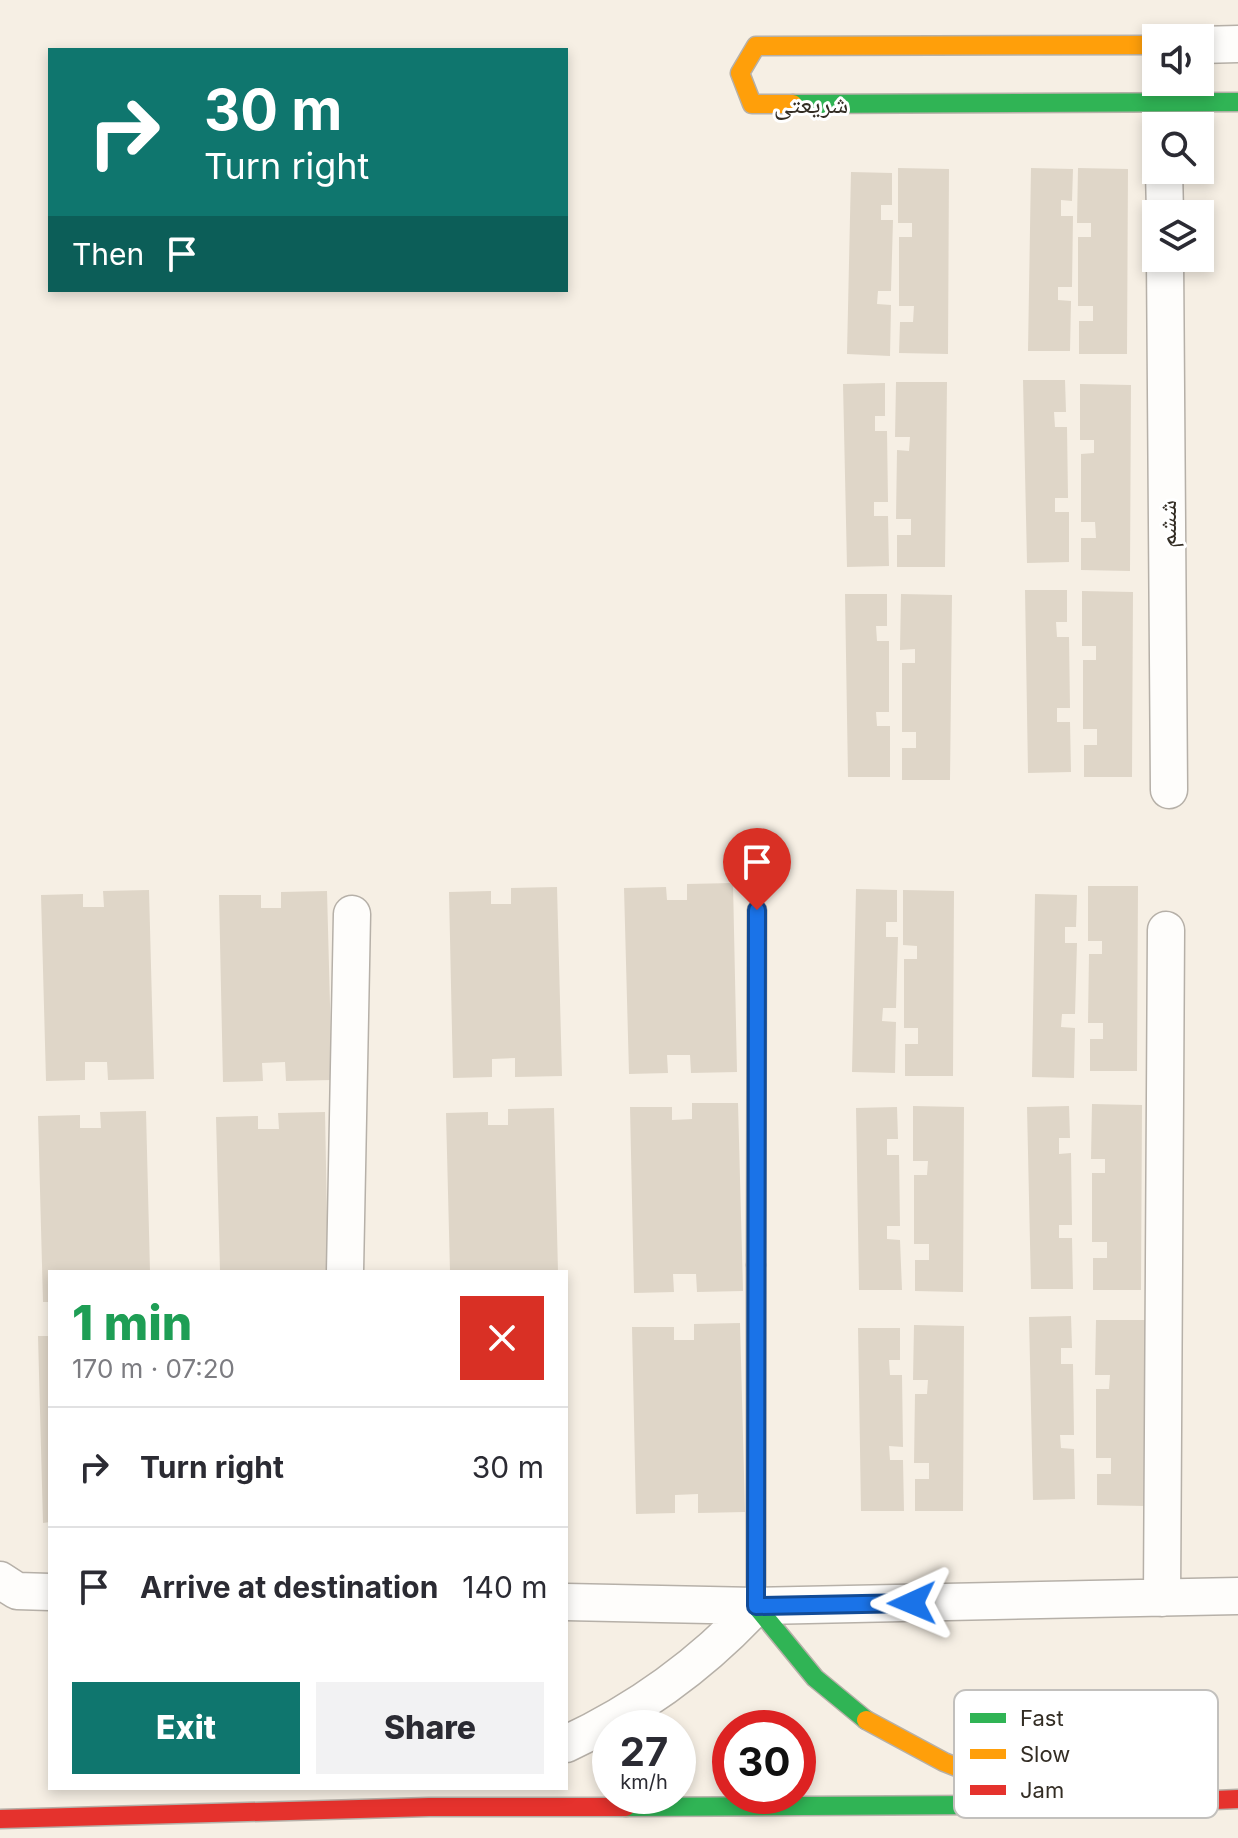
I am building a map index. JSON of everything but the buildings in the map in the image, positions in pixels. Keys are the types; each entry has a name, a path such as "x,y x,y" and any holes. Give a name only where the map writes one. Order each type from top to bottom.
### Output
{"street":[{"path":"1214,45 1238,44"},
{"name":"شریعتی","path":"1142,45 756,46 740,73 752,104 1142,113"},
{"name":"شریعتی","path":"1176,112 1238,102"},
{"name":"ششم","path":"1165,272 1169,790"},
{"path":"757,910 756,1606 817,1679 884,1732 954,1768"},
{"path":"345,1270 352,914"},
{"path":"1162,1598 1166,930"},
{"path":"0,1580 17,1591 48,1592"},
{"path":"568,1602 756,1606 1238,1596"},
{"path":"568,1743 589,1733 717,1648 756,1606"},
{"path":"429,1807 465,1790"},
{"path":"1218,1800 1238,1799"},
{"path":"0,1819 429,1807 954,1807"},
{"path":"1092,1818 1092,1827"}],"traffic: fast":[{"path":"793,104 1238,102"},
{"path":"756,1265 756,1606 815,1678 866,1720"},
{"path":"696,1807 954,1805"}],"traffic: slow":[{"path":"793,104 752,104 740,73 756,46 1142,45"},
{"path":"756,1265 757,910"},
{"path":"866,1720 954,1766"}],"traffic: jam":[{"path":"1218,1800 1238,1799"},
{"path":"0,1819 429,1807 592,1807"}],"route":[{"path":"757,910 756,1606 912,1603"}]}
